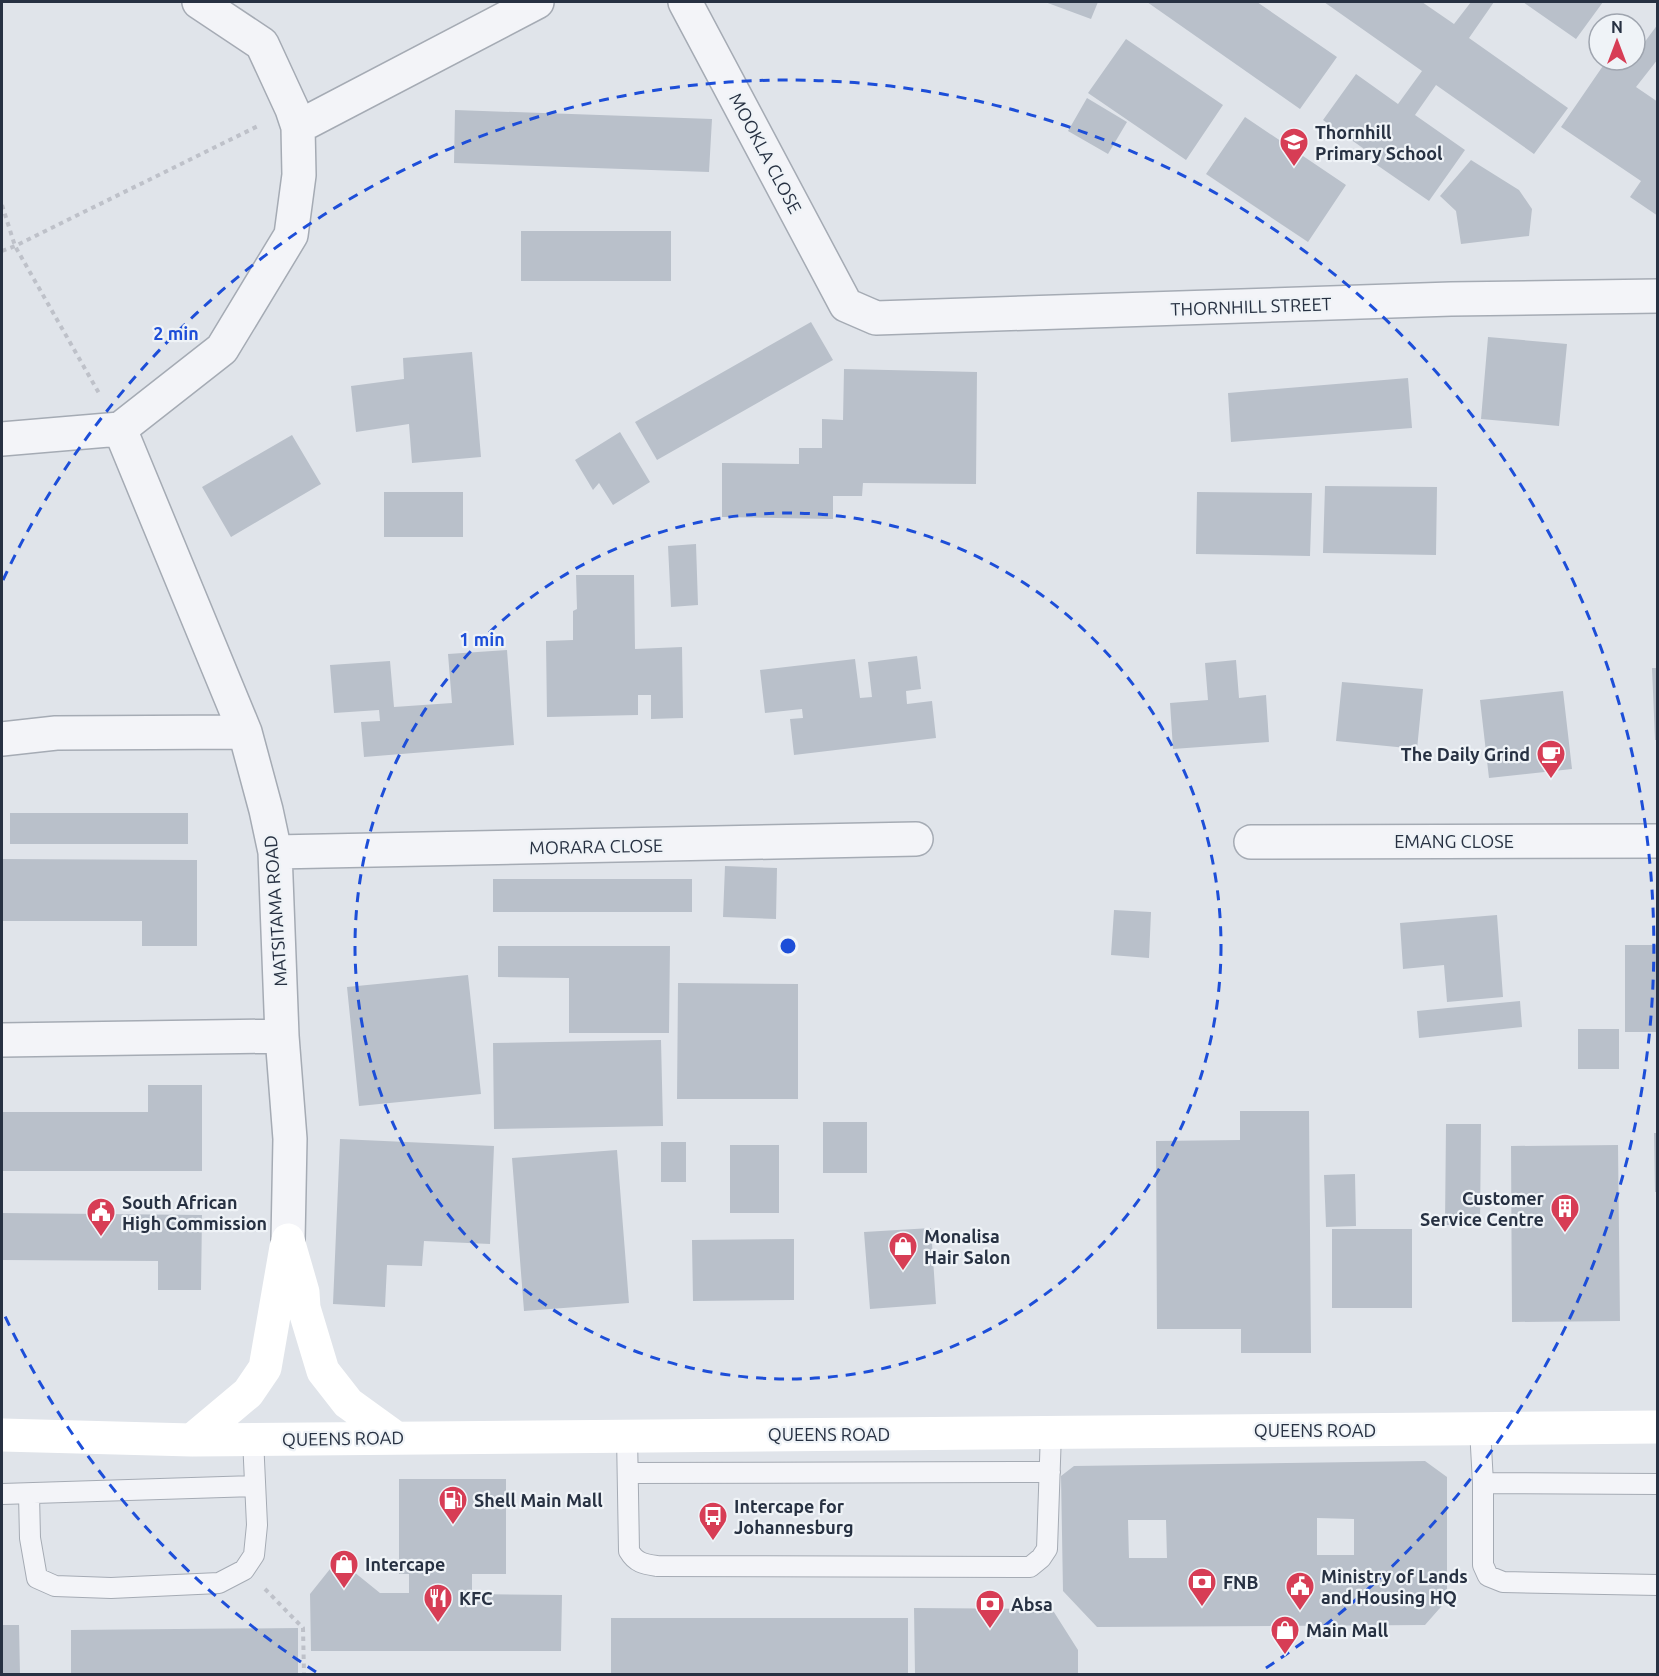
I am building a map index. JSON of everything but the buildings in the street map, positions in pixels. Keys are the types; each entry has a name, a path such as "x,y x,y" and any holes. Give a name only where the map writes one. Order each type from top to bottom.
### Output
{"main road":[{"path":"288,1239 303,1292 304,1308 323,1371 348,1403 394,1437"},
{"path":"192,1440 248,1393 265,1368 288,1239"},
{"name":"QUEENS ROAD","path":"2,1435 192,1440 1658,1427"}],"street":[{"path":"2,439 120,429 222,349 291,235 299,175 295,118 262,45 199,2"},
{"path":"295,118 537,2"},
{"name":"MOOKLA CLOSE","path":"685,2 846,305"},
{"name":"THORNHILL STREET","path":"846,305 876,318 1438,300 1658,296"},
{"name":"MATSITAMA ROAD","path":"120,429 245,732 275,852 282,1036 291,1139 288,1239"},
{"path":"2,739 56,733 245,732"},
{"name":"MORARA CLOSE","path":"275,852 916,839"},
{"name":"EMANG CLOSE","path":"1251,842 1658,841"},
{"path":"2,1041 282,1036"}],"lane":[{"path":"1480,1429 1483,1565 1488,1576 1503,1582 1658,1586"},
{"path":"627,1436 629,1551 633,1559 640,1563 657,1566 1030,1567 1041,1558 1047,1549 1051,1432"},
{"path":"29,1494 30,1538 37,1578 55,1586 111,1588 219,1583 244,1570 254,1555 257,1525 253,1439"},
{"path":"628,1473 1050,1472"},
{"path":"1483,1484 1658,1484"},
{"path":"2,1494 255,1486"}],"path":[{"path":"2,250 295,118"},
{"path":"2,205 15,246 120,429"},
{"path":"244,1570 303,1628 304,1674"}],"place":[{"name":"Thornhill Primary School","path":"1294,168"},
{"name":"The Daily Grind","path":"1551,780"},
{"name":"Customer Service Centre","path":"1565,1234"},
{"name":"South African High Commission","path":"101,1238"},
{"name":"Monalisa Hair Salon","path":"903,1272"},
{"name":"Shell Main Mall","path":"453,1526"},
{"name":"Intercape for Johannesburg","path":"713,1542"},
{"name":"Intercape","path":"344,1590"},
{"name":"FNB","path":"1202,1608"},
{"name":"Ministry of Lands and Housing HQ","path":"1300,1612"},
{"name":"KFC","path":"438,1624"},
{"name":"Absa","path":"990,1630"},
{"name":"Main Mall","path":"1285,1656"}]}
